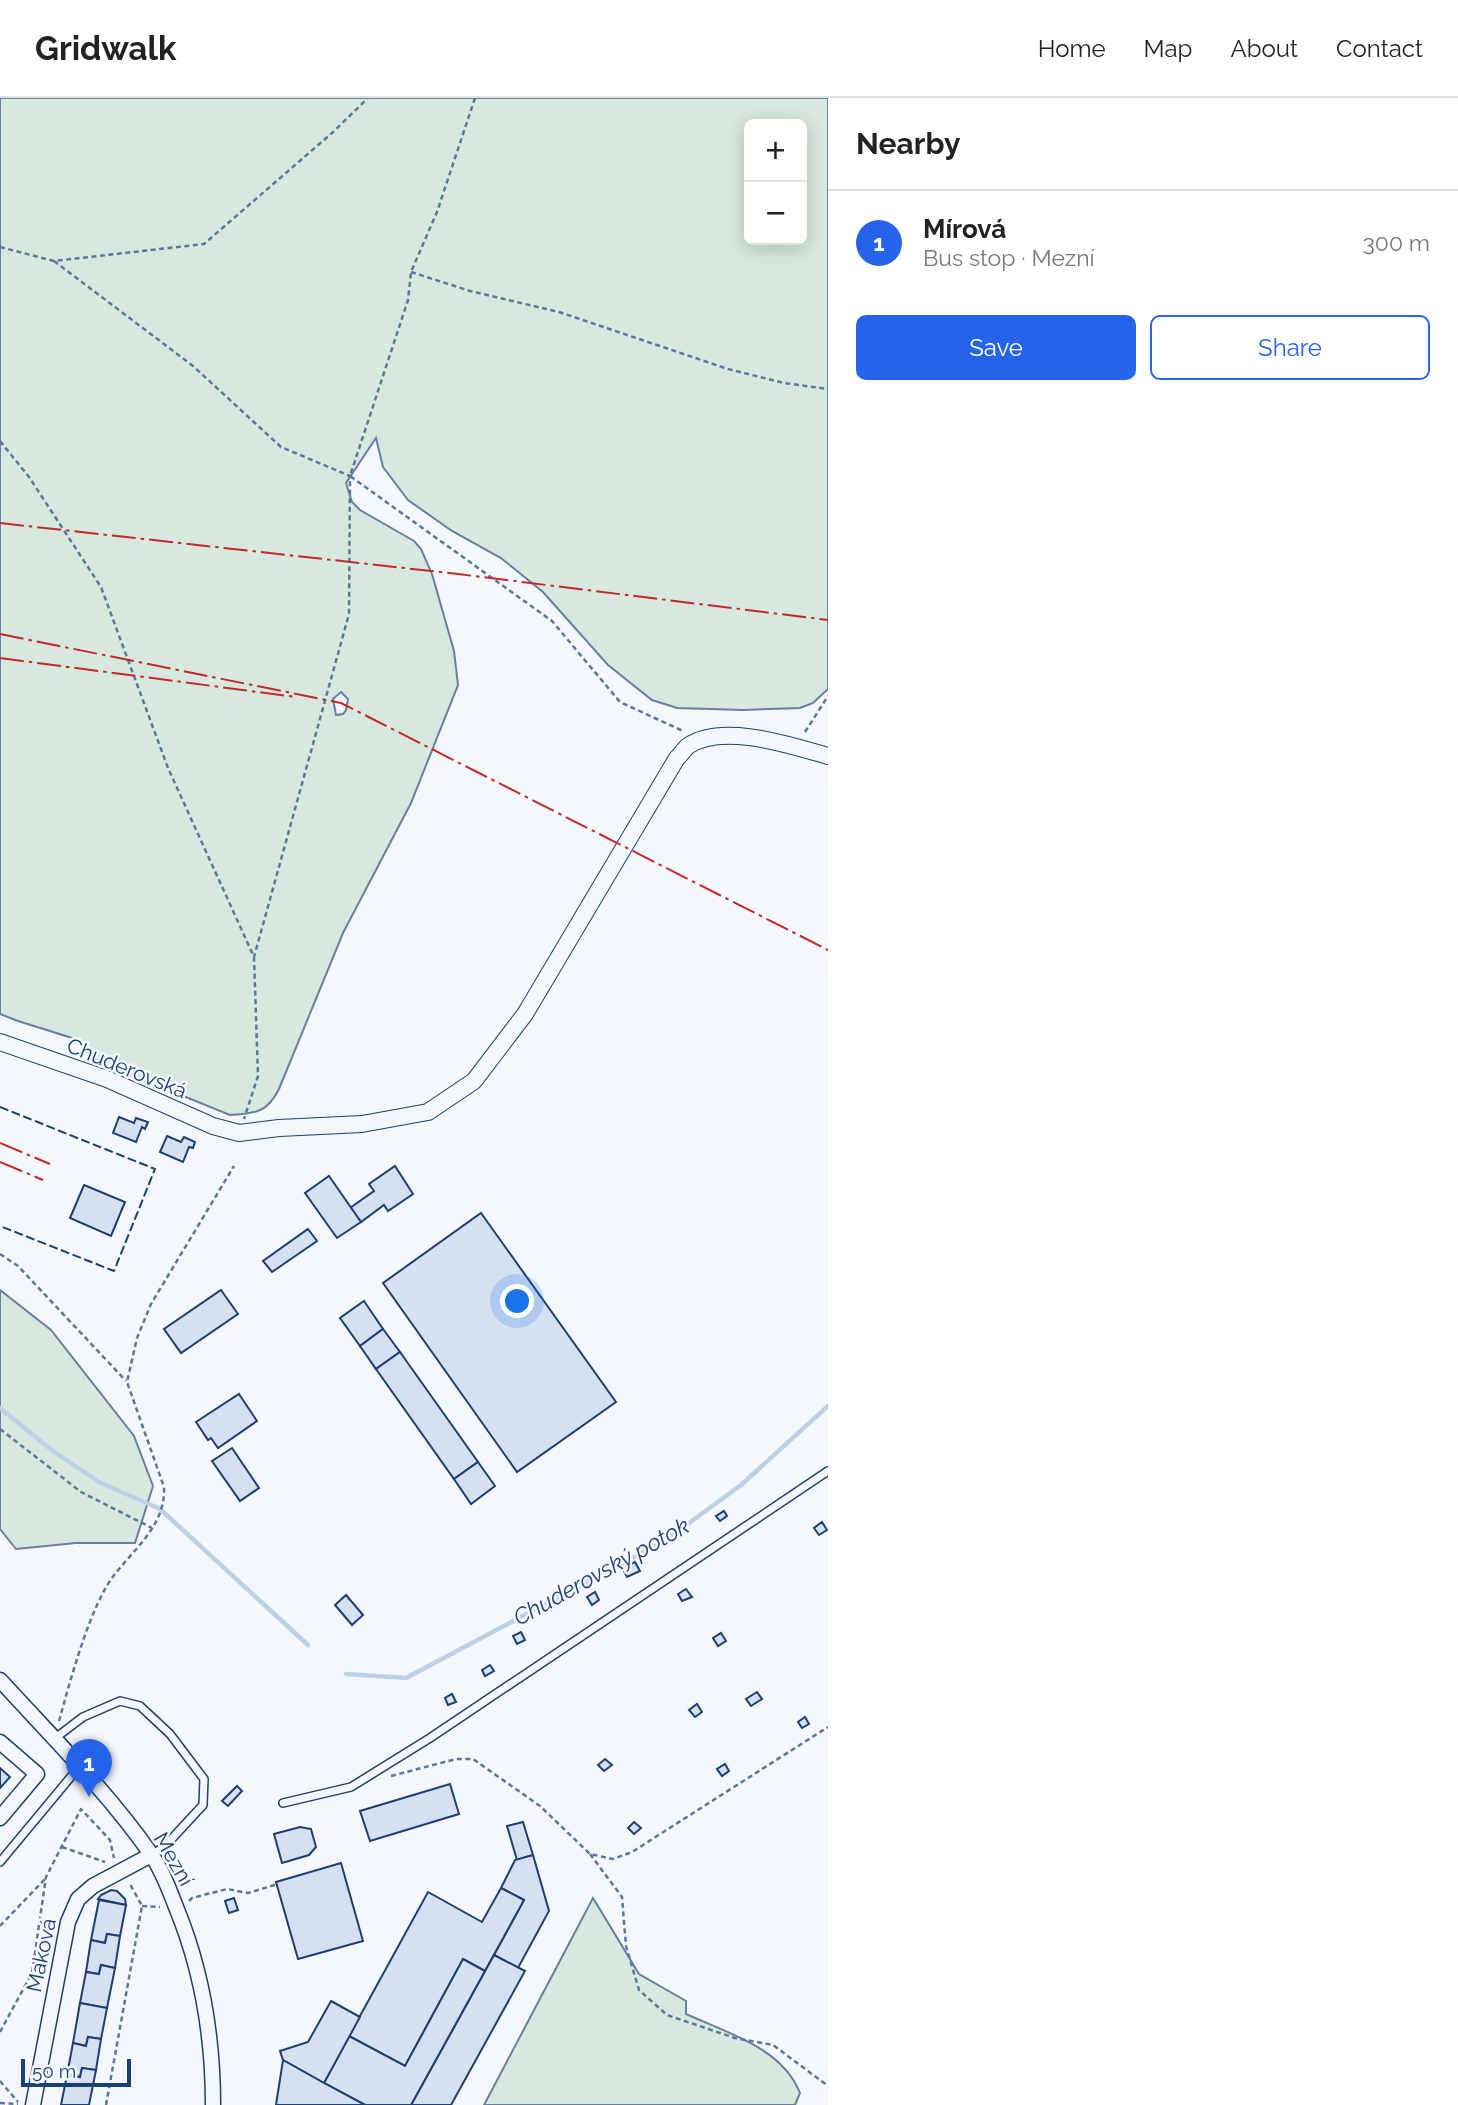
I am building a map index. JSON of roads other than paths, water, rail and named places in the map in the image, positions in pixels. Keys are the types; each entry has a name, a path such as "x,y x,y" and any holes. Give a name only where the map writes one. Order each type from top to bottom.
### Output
{"street":[{"name":"Chuderovská","path":"0,1042 107,1079 214,1126 239,1133 362,1124 428,1112 474,1081 525,1014 677,758 689,746 719,736 738,736 828,756"},
{"name":"Mezní","path":"0,1680 79,1767 152,1855 188,1935 202,1987 211,2043 214,2105"},
{"path":"0,1742 37,1774 0,1818"},
{"name":"Maková","path":"33,2105 68,1922 78,1899 93,1886 152,1855"}],"lane":[{"path":"283,1803 351,1787 482,1704 828,1471"},
{"path":"54,1740 83,1717 120,1701 140,1706 170,1734 204,1779 203,1805 166,1845 152,1855"},
{"path":"0,1862 79,1767"}],"waterway":[{"name":"Chuderovský potok","path":"346,1674 406,1678 666,1540 741,1485 828,1406"},
{"name":"Chuderovský potok","path":"0,1408 53,1451 99,1482 160,1509 308,1645"}],"place":[{"name":"Mírová","path":"89,1797"}]}
